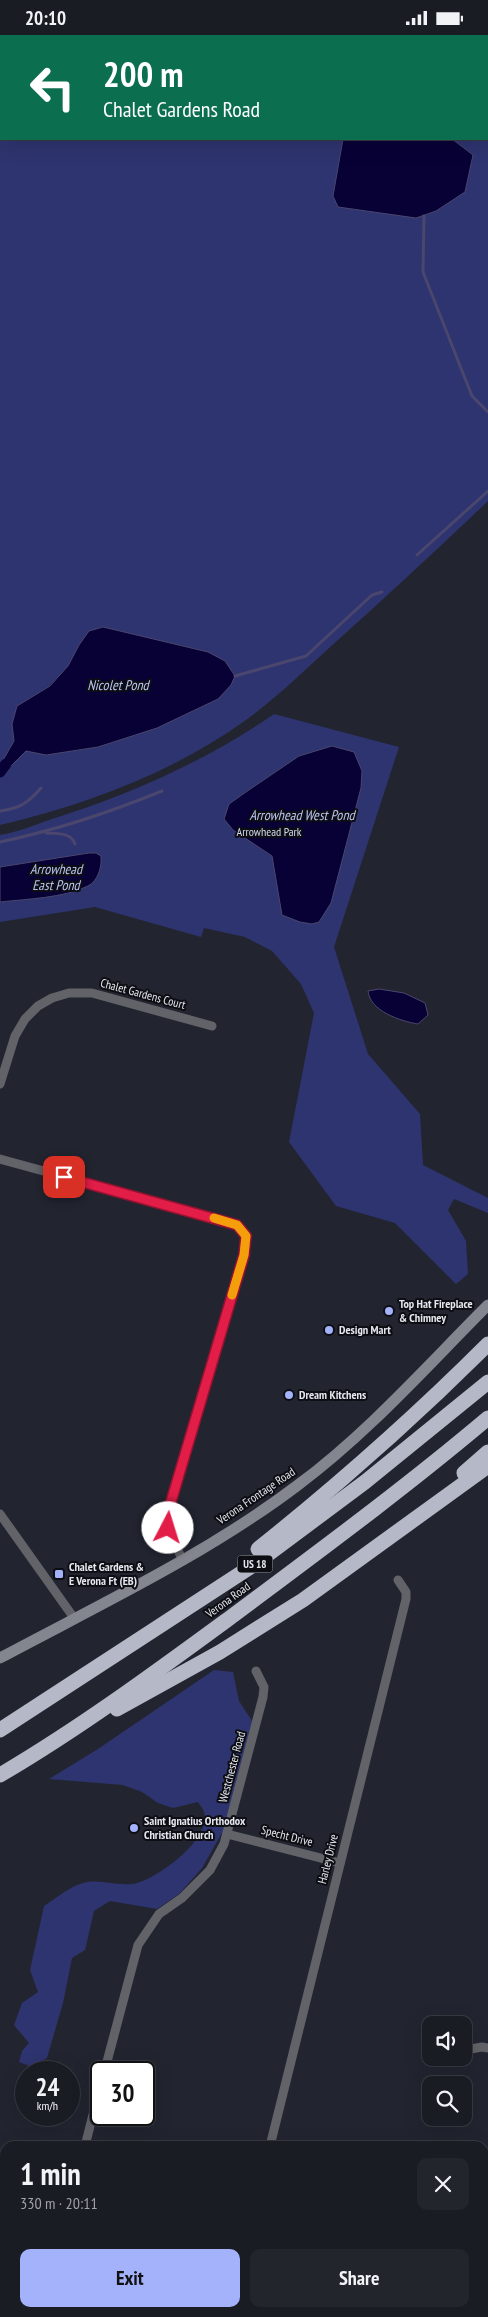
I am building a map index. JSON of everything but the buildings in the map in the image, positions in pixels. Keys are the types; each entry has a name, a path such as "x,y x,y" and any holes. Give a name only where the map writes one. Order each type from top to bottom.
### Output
{"highway":[{"path":"186,1607 315,1503 369,1456 440,1392 488,1344"},
{"name":"Verona Road","path":"0,1731 186,1607 255,1564 365,1482 488,1382"},
{"name":"Verona Road","path":"0,1775 54,1743 186,1650 375,1509 488,1418"},
{"path":"408,1523 488,1452"},
{"path":"54,1743 220,1652 303,1601 488,1466"}],"street":[{"name":"Chalet Gardens Court","path":"0,1083 15,1036 25,1019 38,1006 52,998 70,993 92,993 212,1026"},
{"path":"0,1159 218,1219 237,1225 244,1231 246,1236 244,1255 168,1512 168,1528 182,1559"},
{"name":"Verona Frontage Road","path":"0,1658 122,1594 254,1517 317,1470 366,1427 488,1305"},
{"path":"0,1514 74,1618"},
{"name":"Harley Drive","path":"271,2141 406,1599 406,1593 398,1580"},
{"name":"Westchester Road","path":"107,2061 138,1945 159,1914 182,1898 210,1870 227,1834 263,1697 264,1687 256,1671"},
{"name":"Specht Drive","path":"227,1834 340,1863"},
{"path":"472,2049 488,2048"},
{"path":"86,2141 90,2126"}],"green space":[{"path":"0,140 343,140 333,196 416,218 436,211 465,192 473,155 453,140 488,140 488,501 282,691 246,720 189,756 159,771 97,797 0,825","holes":["102,627 208,652 231,685 218,699 157,728 98,747 46,755 26,751 3,762 14,741 27,700 54,682 72,660 84,638 94,630"]},
{"name":"Arrowhead Park","path":"274,714 399,747 334,947 368,1054 420,1114 423,1165 488,1198 488,1213 454,1199 448,1210 466,1241 468,1274 456,1284 395,1223 336,1206 289,1142 314,1013 301,984 272,951 245,937 204,928 201,937 95,907 0,922 0,835 84,809 140,787 196,761 249,731"},
{"path":"214,1670 233,1672 239,1701 252,1721 223,1831 202,1868 179,1894 157,1909 110,1901 94,1911 85,1950 72,1958 63,2003 47,2058 42,2061 19,2061 22,2051 29,2043 14,2025 22,2003 38,1992 30,1970 44,1906 66,1891 87,1882 130,1884 147,1879 182,1855 200,1834 204,1823 204,1812 198,1802 173,1808 158,1803 142,1792 123,1785 49,1779 98,1749"}],"water":[{"path":"343,140 453,140 473,155 465,192 436,211 416,218 338,207 333,196"},
{"name":"Nicolet Pond","path":"103,627 208,652 225,661 235,676 231,685 218,699 157,728 98,747 46,755 26,751 10,767 2,762 14,741 12,724 17,706 50,686 68,666 89,631"},
{"name":"Arrowhead West Pond","path":"332,746 354,752 362,771 361,788 331,903 319,922 312,924 300,922 282,915 272,856 233,830 224,819 229,804 299,756"},
{"name":"Arrowhead East Pond","path":"96,853 101,856 101,860 97,877 88,886 56,896 0,902 0,867"},
{"path":"379,989 404,993 425,1003 428,1015 418,1024 387,1014 374,1004 370,998 368,991"}],"waterway":[{"path":"424,216 423,272 472,396 488,412"},
{"path":"417,555 488,491"},
{"path":"235,676 306,656 372,595 382,592"},
{"path":"0,772 6,764"},
{"path":"0,811 23,804 41,788"},
{"path":"0,842 82,820 162,791"},
{"path":"46,833 70,837 75,844"}],"slow traffic":[{"path":"214,1218 237,1225 244,1231 246,1236 244,1255 232,1295"}],"place":[{"name":"Top Hat Fireplace & Chimney","path":"389,1311"},
{"name":"Design Mart","path":"329,1330"},
{"name":"Dream Kitchens","path":"289,1395"},
{"name":"Chalet Gardens & E Verona Ft (EB)","path":"59,1574"},
{"name":"Saint Ignatius Orthodox Christian Church","path":"134,1828"}],"route":[{"path":"64,1177 237,1225 244,1231 246,1236 244,1255 168,1512 168,1528"}]}
